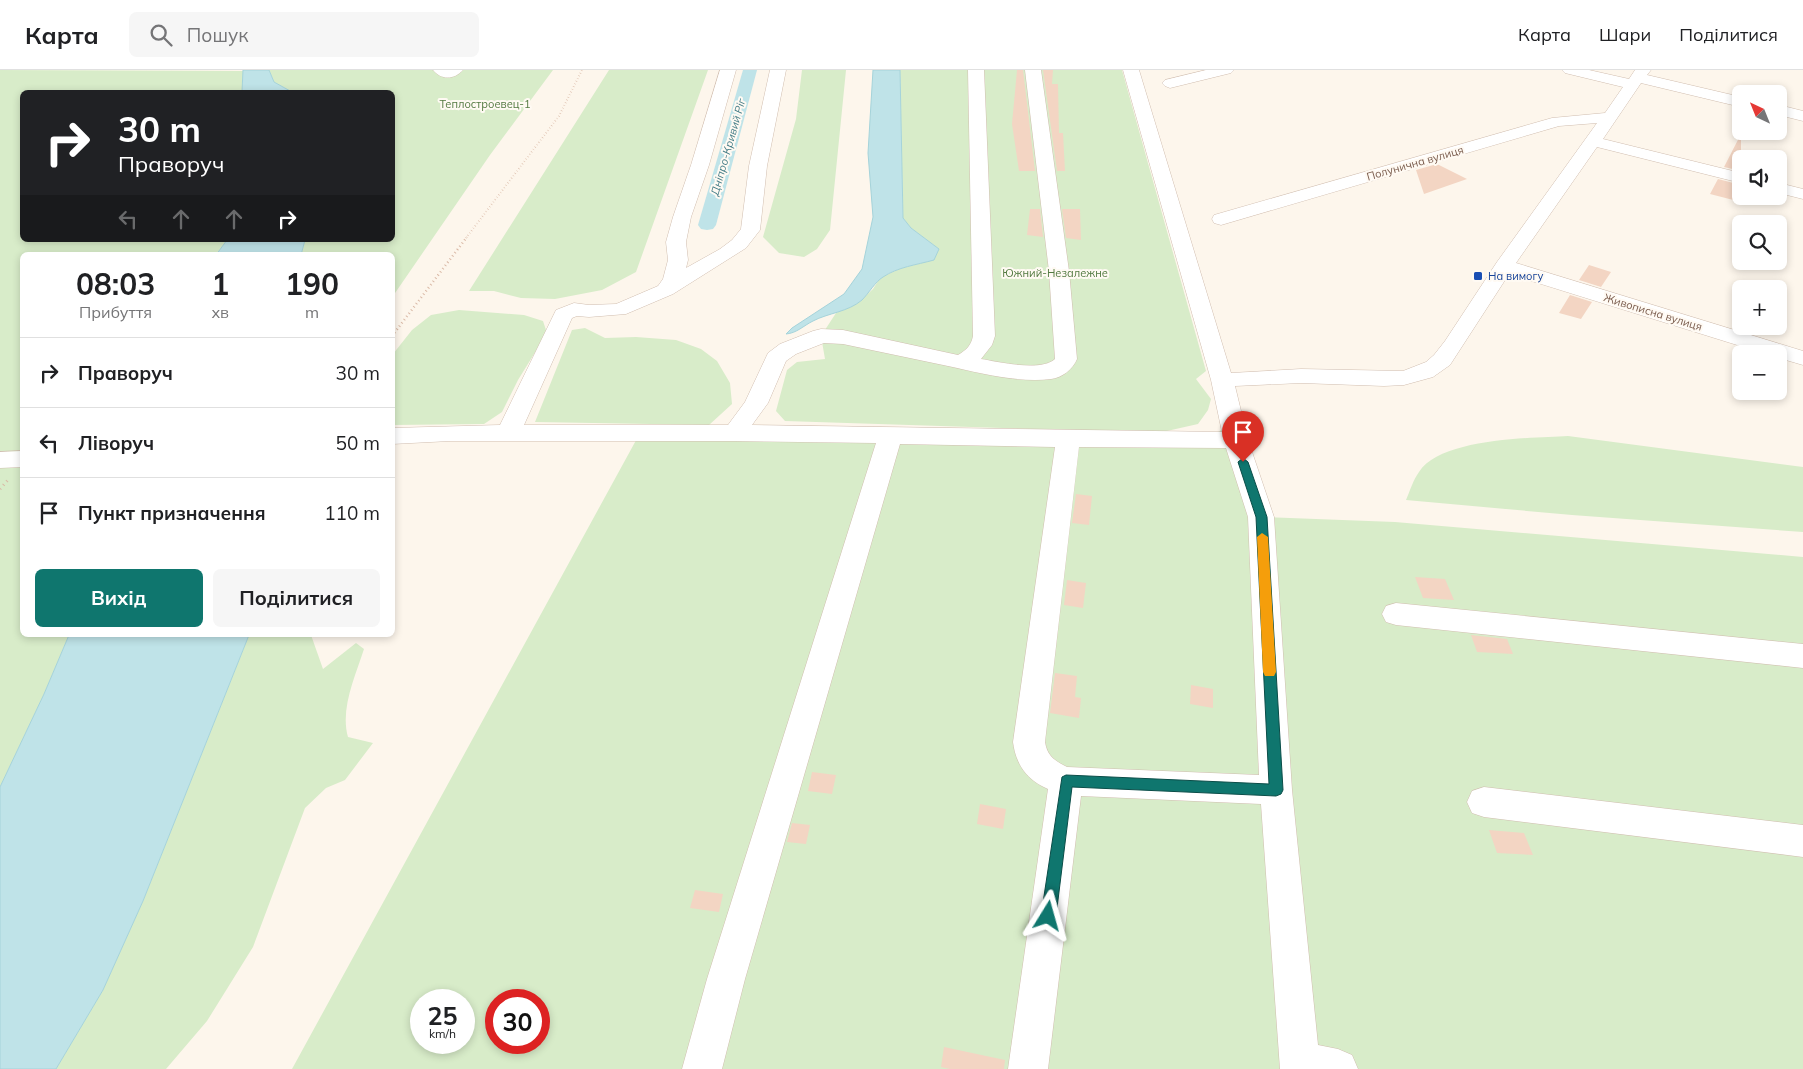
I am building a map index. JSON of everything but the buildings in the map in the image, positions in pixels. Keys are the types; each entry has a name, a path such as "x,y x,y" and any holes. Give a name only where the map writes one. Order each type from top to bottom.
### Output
{"street":[{"path":"441,70 445,74 455,70"},
{"path":"666,290 673,280 678,260 676,242 682,217 700,165 728,70"},
{"path":"508,433 563,314 574,309 589,311 619,310 666,290 696,270 727,254 739,244 750,230 758,166 778,70"},
{"path":"961,363 978,353 983,346 984,336 976,70"},
{"path":"735,433 756,403 776,358 788,349 821,336 843,338 961,363 1012,371 1051,372 1064,364 1066,360 1059,271 1033,70"},
{"path":"1131,70 1222,380 1236,440 1261,517 1276,790 1300,1065 1338,1069"},
{"path":"1170,83 1226,70"},
{"path":"1570,70 1638,78 1732,100"},
{"path":"1222,380 1301,376 1404,378 1425,372 1442,360 1591,140 1638,78"},
{"path":"1788,112 1803,116"},
{"name":"Полунична вулиця","path":"1221,219 1558,121 1610,117"},
{"path":"1591,140 1732,176"},
{"path":"1787,190 1803,194"},
{"name":"Живописна вулиця","path":"1504,266 1803,358"},
{"path":"395,436 508,433 735,433 1236,440"},
{"path":"702,1069 726,978 891,434"},
{"path":"1068,439 1029,742 1030,752 1037,766 1051,775 1066,781 1276,790"},
{"path":"0,460 20,459"},
{"path":"1396,614 1803,656"},
{"path":"1028,1069 1066,781"},
{"path":"1484,802 1803,841"}],"path":[{"path":"395,332 558,116 582,70"}],"green space":[{"path":"0,70 244,71 242,90 20,90 20,242 226,242 218,252 20,252 20,637 68,637 44,694 0,787"},
{"name":"Теплостроевец-1","path":"269,70 553,70 490,155 395,293 395,252 302,252 304,242 395,242 395,90 288,90 274,82"},
{"path":"609,70 708,70 636,272 602,290 555,299 521,298 494,291 469,291"},
{"path":"802,70 846,70 830,230 817,249 804,257 779,253 763,237 796,119"},
{"name":"Южний-Незалежне","path":"900,70 1122,70 1206,371 1196,379 1211,399 1208,410 1198,424 1158,433 785,421 776,411 787,370 797,362 825,359 821,336 836,313 860,301 873,289 880,278 899,269 918,264 939,249 911,228 903,218"},
{"path":"459,310 524,315 543,321 547,333 518,380 502,412 484,424 395,425 395,351 412,330 431,315"},
{"path":"585,328 605,338 636,337 676,340 701,349 717,361 730,383 732,404 709,425 535,422 572,330"},
{"path":"1225,424 1262,517 1395,522 1803,557 1803,1069 292,1069 640,433 1213,435 1220,431"},
{"path":"1568,436 1803,467 1803,532 1572,515 1406,500 1419,472 1430,461 1446,452 1466,446 1510,439"},
{"path":"248,637 312,637 323,669 356,643 364,649 347,704 346,726 348,737 373,743 345,780 326,788 305,808 253,947 207,1021 166,1069 56,1069 103,990 143,901"}],"water":[{"path":"243,70 269,70 274,82 288,90 242,90"},
{"path":"873,70 900,70 903,218 911,228 939,249 934,260 901,269 883,277 856,304 819,318 797,331 786,334 792,328 844,294 862,269 873,217 868,153"},
{"path":"226,242 304,242 302,252 218,252"},
{"path":"68,637 248,637 143,901 103,990 56,1069 0,1069 0,787 44,694"}],"waterway":[{"name":"Дніпро-Кривий Ріг","path":"707,225 750,70"}],"slow traffic":[{"path":"1262,537 1270,672"}],"place":[{"name":"На вимогу","path":"1478,276"}],"route":[{"path":"1048,916 1066,781 1276,790 1261,517 1243,462"}]}
